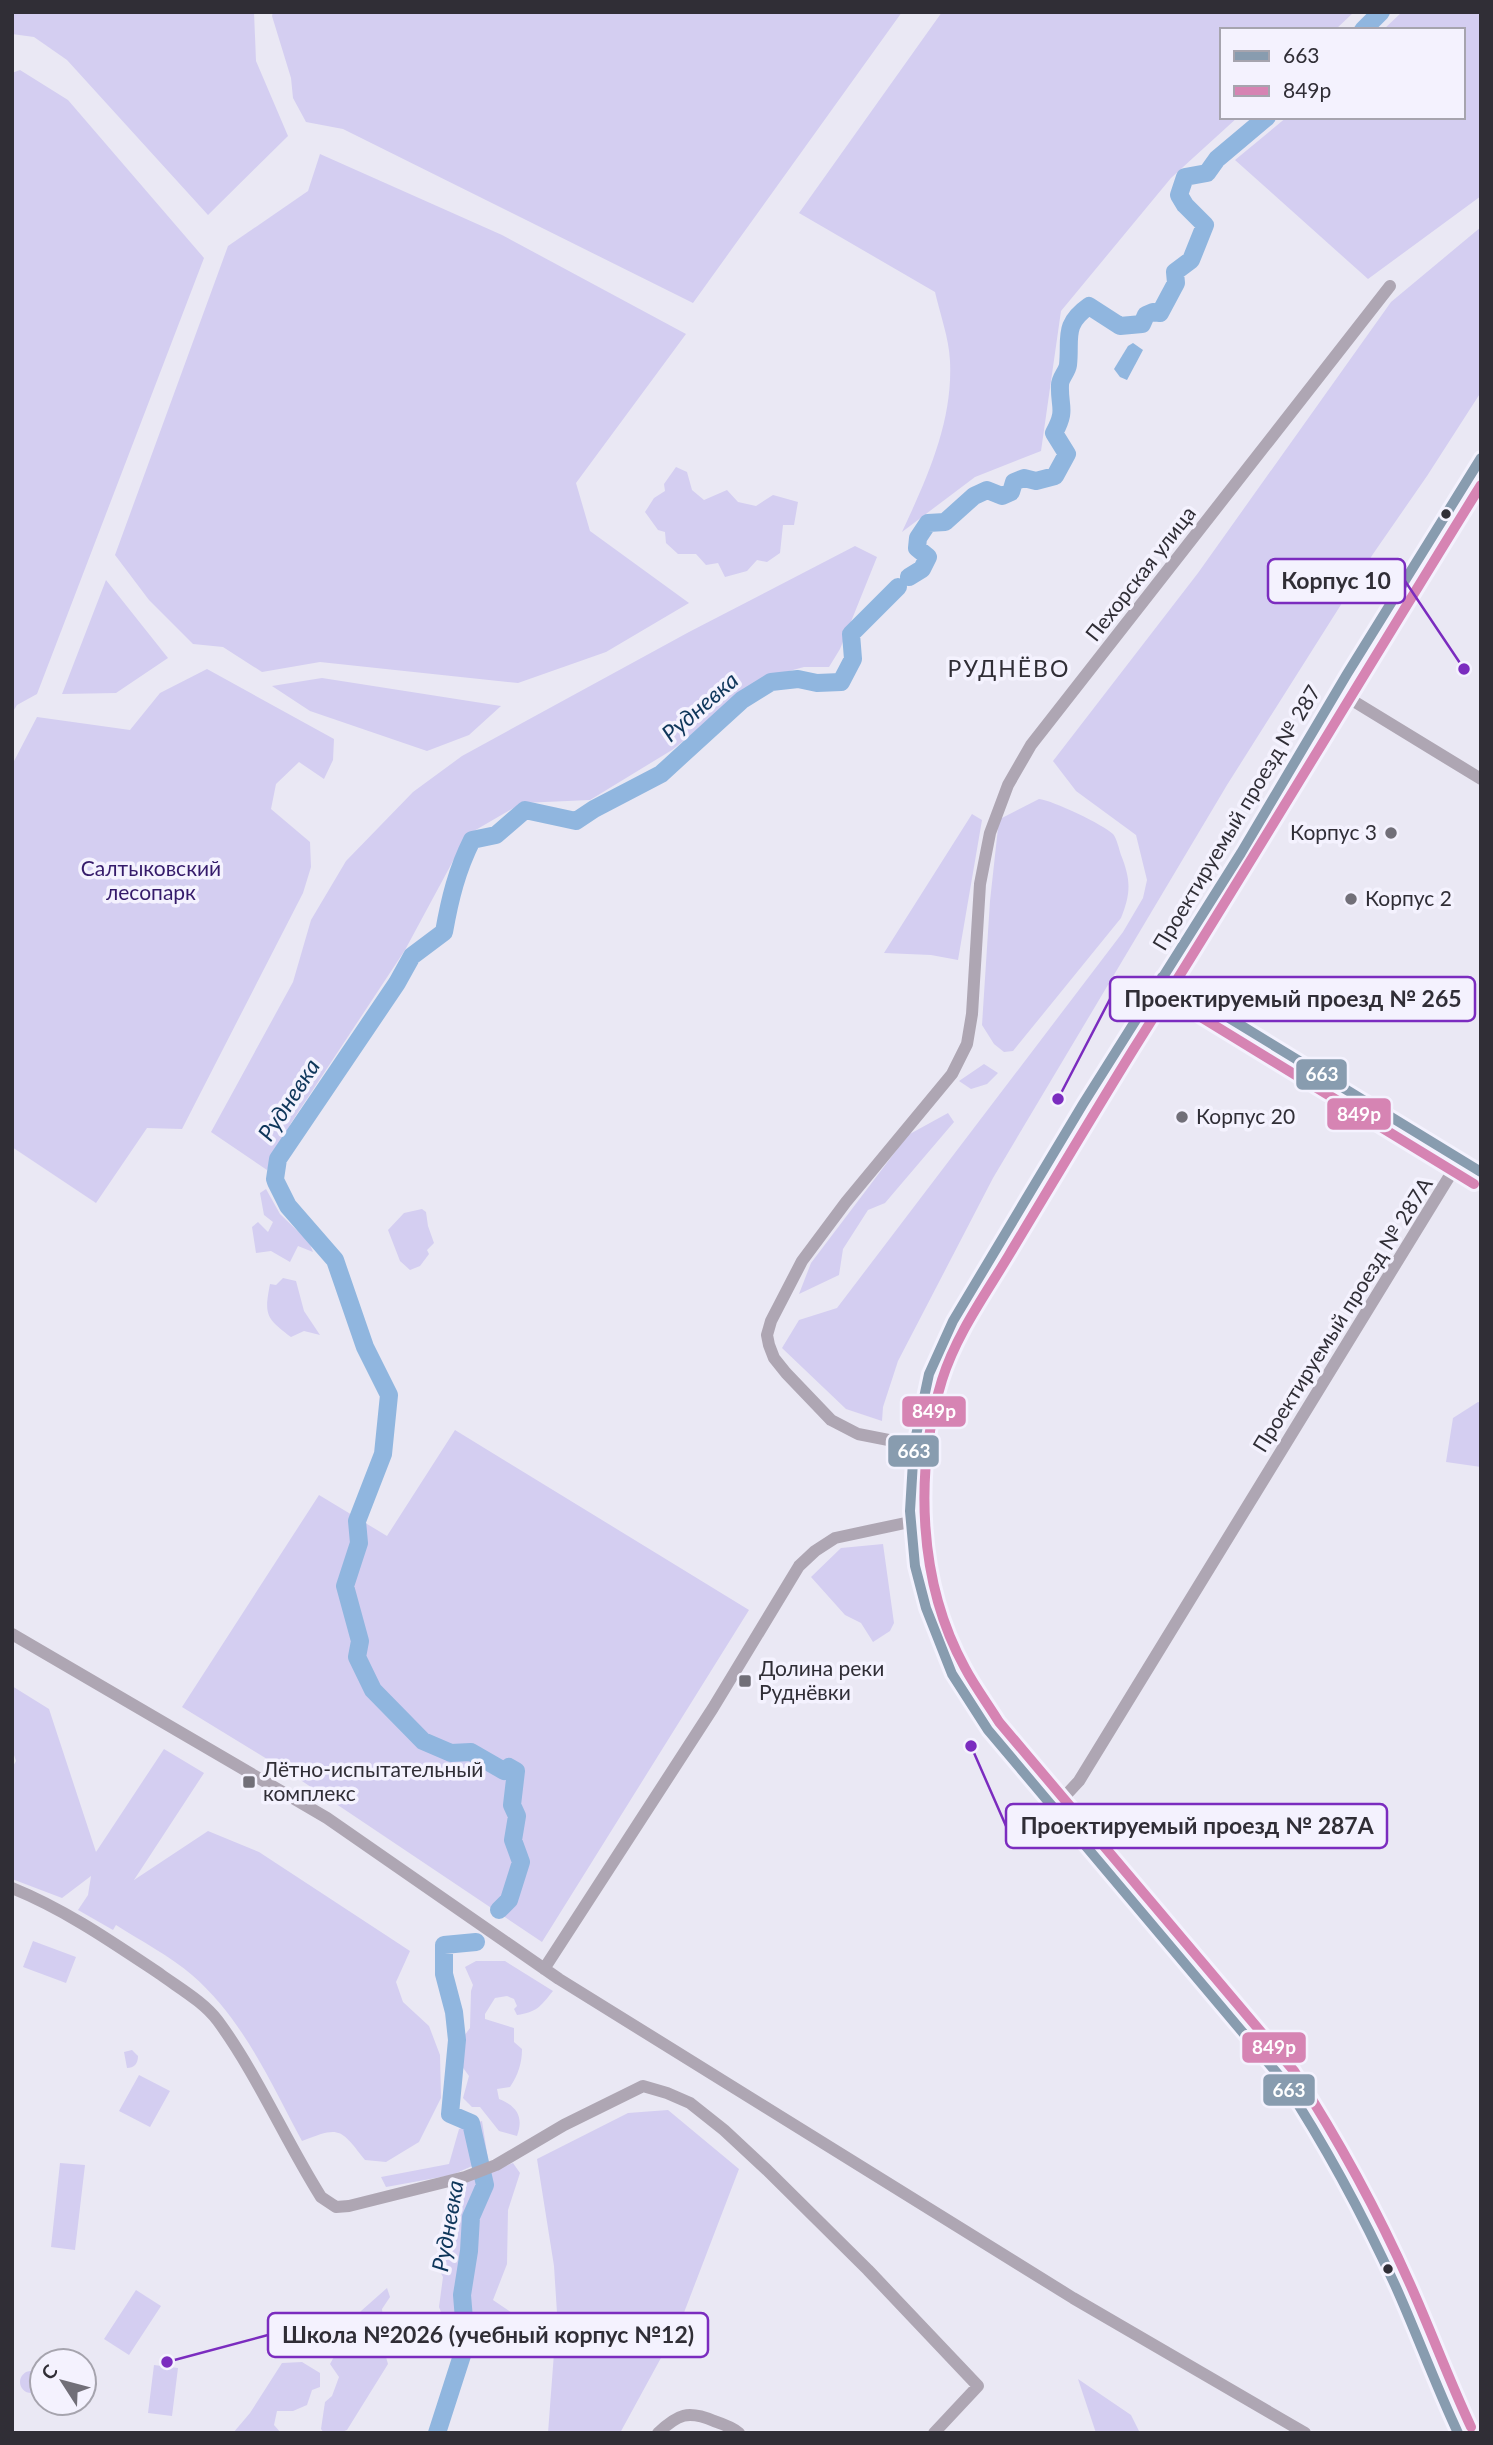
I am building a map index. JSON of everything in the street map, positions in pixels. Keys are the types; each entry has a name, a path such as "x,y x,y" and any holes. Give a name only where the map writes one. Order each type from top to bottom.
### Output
{"street":[{"name":"Пехорская улица","path":"914,1445 858,1434 831,1420 774,1358 768,1335 771,1321 802,1261 846,1202 952,1074 967,1044 981,884 990,833 1008,785 1031,745 1390,286"},
{"name":"Проектируемый проезд № 287","path":"1458,2433 1364,2218 1309,2119 1282,2079 988,1730 952,1674 923,1598 915,1566 910,1522 914,1445 929,1374 953,1321 1161,977 1241,853 1481,458"},
{"path":"1337,691 1481,779"},
{"path":"1161,977 1481,1172"},
{"name":"Проектируемый проезд № 287А","path":"1054,1808 1079,1781 1460,1159"},
{"path":"544,1969 713,1708 799,1566 835,1538 910,1522"},
{"path":"12,1634 327,1818 544,1969 1073,2298 1305,2433"},
{"path":"12,1888 61,1910 88,1926 194,1998 216,2018 235,2045 318,2192 327,2203 336,2207 466,2177 496,2165 564,2125 643,2087 667,2092 690,2103 767,2169 978,2386 934,2433"},
{"path":"658,2433 672,2420 686,2414 700,2415 739,2433"}],"green space":[{"path":"12,12 254,12 256,61 288,136 208,215 67,60 34,37 12,34"},
{"path":"273,12 902,12 693,303 343,129 306,122 293,98 291,78"},
{"path":"942,12 1354,12 1337,28 1220,28 1220,119 1236,119 1171,178 1061,311 1041,451 975,477 902,532 929,470 943,428 947,406 950,361 935,292 799,213"},
{"path":"1402,12 1481,12 1481,196 1368,279 1235,160 1285,119 1465,119 1465,28 1385,28"},
{"path":"20,70 68,100 204,258 37,694 17,705 12,713 12,73"},
{"path":"320,154 502,235 686,334 576,483 590,531 689,603 606,652 518,683 320,662 262,672 223,647 193,644 149,600 115,555 228,246 308,191"},
{"path":"1481,227 1481,392 1373,554 1227,785 993,1178 898,1361 883,1407 882,1421 846,1409 782,1348 799,1320 837,1308 1123,932 1143,898 1147,880 1136,835 1076,791 1053,761 1198,573 1391,302"},
{"path":"676,467 687,472 692,490 704,500 727,490 738,502 756,506 773,495 798,502 794,525 783,525 780,553 767,562 757,560 747,571 725,577 718,563 706,565 696,554 678,554 666,543 665,532 658,530 645,512 654,498 665,491 664,484"},
{"path":"855,546 877,557 840,649 829,667 804,667 763,678 672,750 590,800 522,803 467,835 405,950 291,1123 267,1170 211,1132 293,982 311,920 346,861 413,792 462,756 689,632"},
{"path":"106,580 168,658 116,693 62,694"},
{"name":"Салтыковский лесопарк","path":"207,669 334,739 333,760 324,779 299,762 276,784 271,809 310,842 311,867 303,893 182,1129 147,1128 96,1203 12,1147 12,765 37,717 130,730 160,693"},
{"path":"322,678 501,706 469,735 427,751 310,711 272,686"},
{"path":"1039,799 1078,814 1113,834 1127,872 1128,894 1121,918 1013,1051 1004,1052 994,1044 982,1025 998,828 1000,819"},
{"path":"972,814 982,820 958,960 931,955 884,953"},
{"path":"984,1064 998,1073 987,1084 971,1089 959,1081"},
{"path":"948,1113 954,1122 885,1203 868,1210 843,1249 839,1275 799,1294 811,1263 908,1135"},
{"path":"266,1189 280,1214 309,1242 313,1252 298,1246 290,1262 271,1251 256,1253 252,1227 258,1222 268,1232 273,1222 264,1215 260,1193"},
{"path":"422,1209 426,1212 434,1243 427,1250 429,1254 420,1266 410,1270 400,1261 388,1230 404,1213"},
{"path":"283,1278 296,1281 304,1311 320,1335 304,1331 291,1337 272,1320 267,1309 270,1284 276,1285"},
{"path":"1478,1402 1481,1403 1481,1467 1446,1462 1453,1418"},
{"path":"455,1430 749,1610 542,1942 293,1775 182,1707 319,1495 387,1536"},
{"path":"883,1544 894,1623 890,1631 873,1642 861,1623 845,1615 811,1577 841,1548"},
{"path":"12,1686 49,1709 96,1852 164,1749 204,1773 134,1880 208,1831 259,1852 410,1951 396,1982 403,2002 429,2026 440,2055 441,2098 419,2142 386,2162 365,2160 350,2141 338,2133 324,2133 302,2141 255,2053 210,1992 192,1975 155,1949 116,1925 113,1930 78,1910 88,1895 91,1876 62,1898 12,1879 12,1768 16,1761 12,1749"},
{"path":"33,1941 76,1957 66,1983 23,1967"},
{"path":"476,1961 505,1961 553,1991 541,2005 529,2012 517,2015 514,1999 507,1996 495,1998 485,2014 485,2019 514,2028 514,2042 522,2049 519,2069 510,2087 497,2089 499,2099 517,2113 520,2123 517,2136 499,2131 480,2107 472,2107 463,2098 469,2076 461,2065 464,2058 464,2036 470,2028 473,1985 465,1967"},
{"path":"132,2050 138,2056 137,2061 134,2066 127,2068 124,2052"},
{"path":"139,2075 170,2091 150,2127 119,2111"},
{"path":"668,2110 739,2169 680,2323 620,2433 548,2433 557,2313 554,2266 537,2159 628,2113"},
{"path":"482,2121 488,2159 452,2175 386,2187 381,2177 449,2164 459,2129"},
{"path":"60,2163 85,2165 75,2250 51,2247"},
{"path":"513,2163 520,2173 508,2210 507,2264 493,2300 515,2315 535,2312 538,2325 522,2348 506,2347 498,2340 457,2353 439,2307 443,2277 436,2264 452,2248 436,2245 445,2229 461,2218 458,2185"},
{"path":"387,2288 390,2297 382,2309 384,2328 380,2336 388,2364 347,2430 324,2433 321,2429 325,2402 332,2396 339,2377 330,2364 347,2328 361,2311"},
{"path":"136,2290 161,2306 129,2355 104,2339"},
{"path":"302,2362 320,2373 320,2387 312,2390 307,2405 293,2411 277,2411 274,2425 281,2433 233,2433 250,2413 282,2363"},
{"path":"154,2365 178,2368 172,2416 148,2413"},
{"path":"27,2372 28,2392 23,2390 20,2382 23,2374"},
{"path":"1078,2379 1131,2415 1140,2433 1096,2433"}],"water":[{"path":"1133,343 1143,350 1127,380 1120,377 1114,369 1128,346"}],"waterway":[{"name":"Рудневка","path":"1365,28 1381,12"},
{"name":"Рудневка","path":"909,577 922,569 928,557 917,548 918,538 928,523 945,522 974,496 987,490 1002,496 1011,492 1014,482 1024,478 1036,481 1055,476 1067,454 1054,433 1061,413 1060,382 1068,365 1070,332 1075,319 1089,306 1120,326 1142,324 1146,315 1160,313 1176,283 1175,272 1191,260 1205,225 1179,195 1185,177 1207,173 1217,159 1265,119"},
{"name":"Рудневка","path":"499,1910 509,1900 521,1862 513,1840 517,1816 512,1805 516,1771 509,1767 504,1771 471,1752 451,1753 423,1741 373,1690 357,1657 360,1641 345,1586 359,1543 357,1521 383,1454 389,1395 365,1347 335,1260 288,1206 276,1182 278,1159 397,983 412,956 444,932 455,884 472,840 496,835 525,810 576,821 661,774 742,700 771,682 798,679 817,683 841,682 853,659 851,634 898,587"},
{"name":"Рудневка","path":"437,2433 466,2343 462,2295 471,2217 485,2185 471,2123 450,2114 457,2040 454,2012 444,1974 444,1945 476,1942"}],"transit line":[{"name":"663","path":"1458,2433 1395,2285 1369,2232 1328,2154 1282,2079 988,1730 952,1674 926,1608 915,1566 910,1511 914,1445 929,1374 953,1321 1083,1104 1241,853 1347,674 1481,458"},
{"name":"849р","path":"1471,2427 1384,2229 1341,2149 1294,2071 999,1722 969,1675 949,1635 938,1600 925,1527 925,1489 933,1415 948,1363 963,1331 1481,485"},
{"name":"663","path":"1162,977 1481,1172"},
{"name":"849р","path":"1155,989 1474,1184"}],"place":[{"name":"Корпус 10","path":"1464,669"},
{"name":"Корпус 3","path":"1391,833"},
{"name":"Корпус 2","path":"1351,899"},
{"name":"Проектируемый проезд № 265","path":"1058,1099"},
{"name":"Корпус 20","path":"1182,1117"},
{"name":"Долина реки Руднёвки","path":"745,1681"},
{"name":"Проектируемый проезд № 287А","path":"971,1746"},
{"name":"Лётно-испытательный комплекс","path":"249,1782"},
{"name":"Школа №2026 (учебный корпус №12)","path":"167,2362"}],"district":[{"name":"РУДНЁВО","path":"1009,669"}]}
